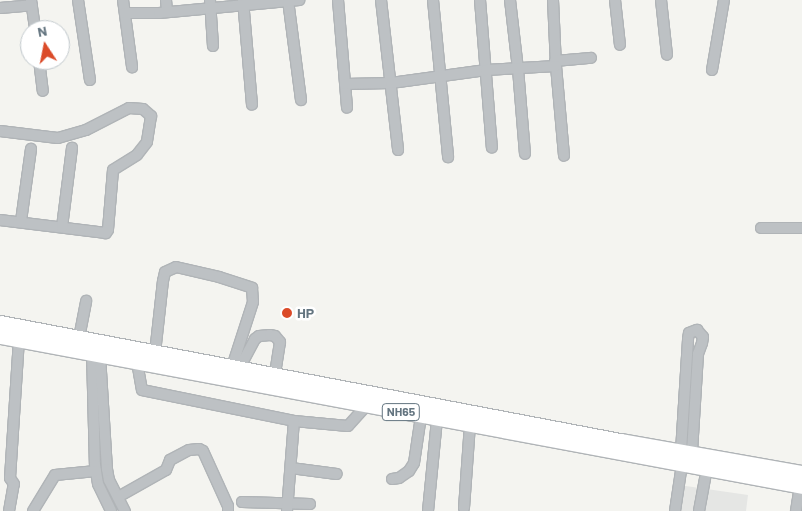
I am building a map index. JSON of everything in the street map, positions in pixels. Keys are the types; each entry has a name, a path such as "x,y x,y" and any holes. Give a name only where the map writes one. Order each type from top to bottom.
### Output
{"highway":[{"name":"NH65","path":"0,323 685,456 801,482"},
{"name":"NH65","path":"0,336 470,425 685,456 707,468 801,482"}],"street":[{"path":"78,0 90,80"},
{"path":"124,0 132,67"},
{"path":"166,0 167,12"},
{"path":"288,0 300,100"},
{"path":"126,13 167,12 210,4 300,0"},
{"path":"338,0 348,108"},
{"path":"382,0 398,150"},
{"path":"433,0 448,157"},
{"path":"480,0 492,148"},
{"path":"510,0 525,154"},
{"path":"553,0 555,63 564,156"},
{"path":"616,0 620,45"},
{"path":"661,0 667,55"},
{"path":"712,70 724,0"},
{"path":"0,8 32,2 34,20"},
{"path":"243,3 252,104"},
{"path":"210,4 213,46"},
{"path":"346,84 391,83 486,70 518,69 591,58"},
{"path":"40,70 43,90"},
{"path":"0,131 58,138 86,130 129,108 135,107 147,111 151,116 147,142 137,155 114,170 108,230 106,233 21,221 0,221"},
{"path":"62,227 72,148"},
{"path":"21,221 31,149"},
{"path":"761,228 802,228"},
{"path":"155,352 165,272 176,268 219,277 252,288 253,302 235,368"},
{"path":"79,338 86,301"},
{"path":"675,511 685,456 698,354 702,342 702,337 697,330 689,333 688,339 685,456"},
{"path":"235,368 255,339 265,334 280,342 275,375"},
{"path":"9,511 14,484 5,477 19,339"},
{"path":"96,354 96,471 98,484 111,511"},
{"path":"96,354 109,480 125,511"},
{"path":"137,362 142,390 294,421 348,426 367,405"},
{"path":"392,479 399,478 409,472 414,463 421,416"},
{"path":"428,511 437,419"},
{"path":"288,507 294,421"},
{"path":"464,508 470,425"},
{"path":"118,497 166,470 170,460 189,450 199,449 203,451 223,493 228,511"},
{"path":"291,468 337,474"},
{"path":"699,511 707,468"},
{"path":"34,511 55,475 96,471"},
{"path":"98,484 109,480"},
{"path":"796,511 801,482"},
{"path":"242,502 288,507 310,504"}],"shaded area":[{"path":"679,485 748,495 746,511 675,511"}],"place":[{"name":"HP","path":"287,313"}]}
